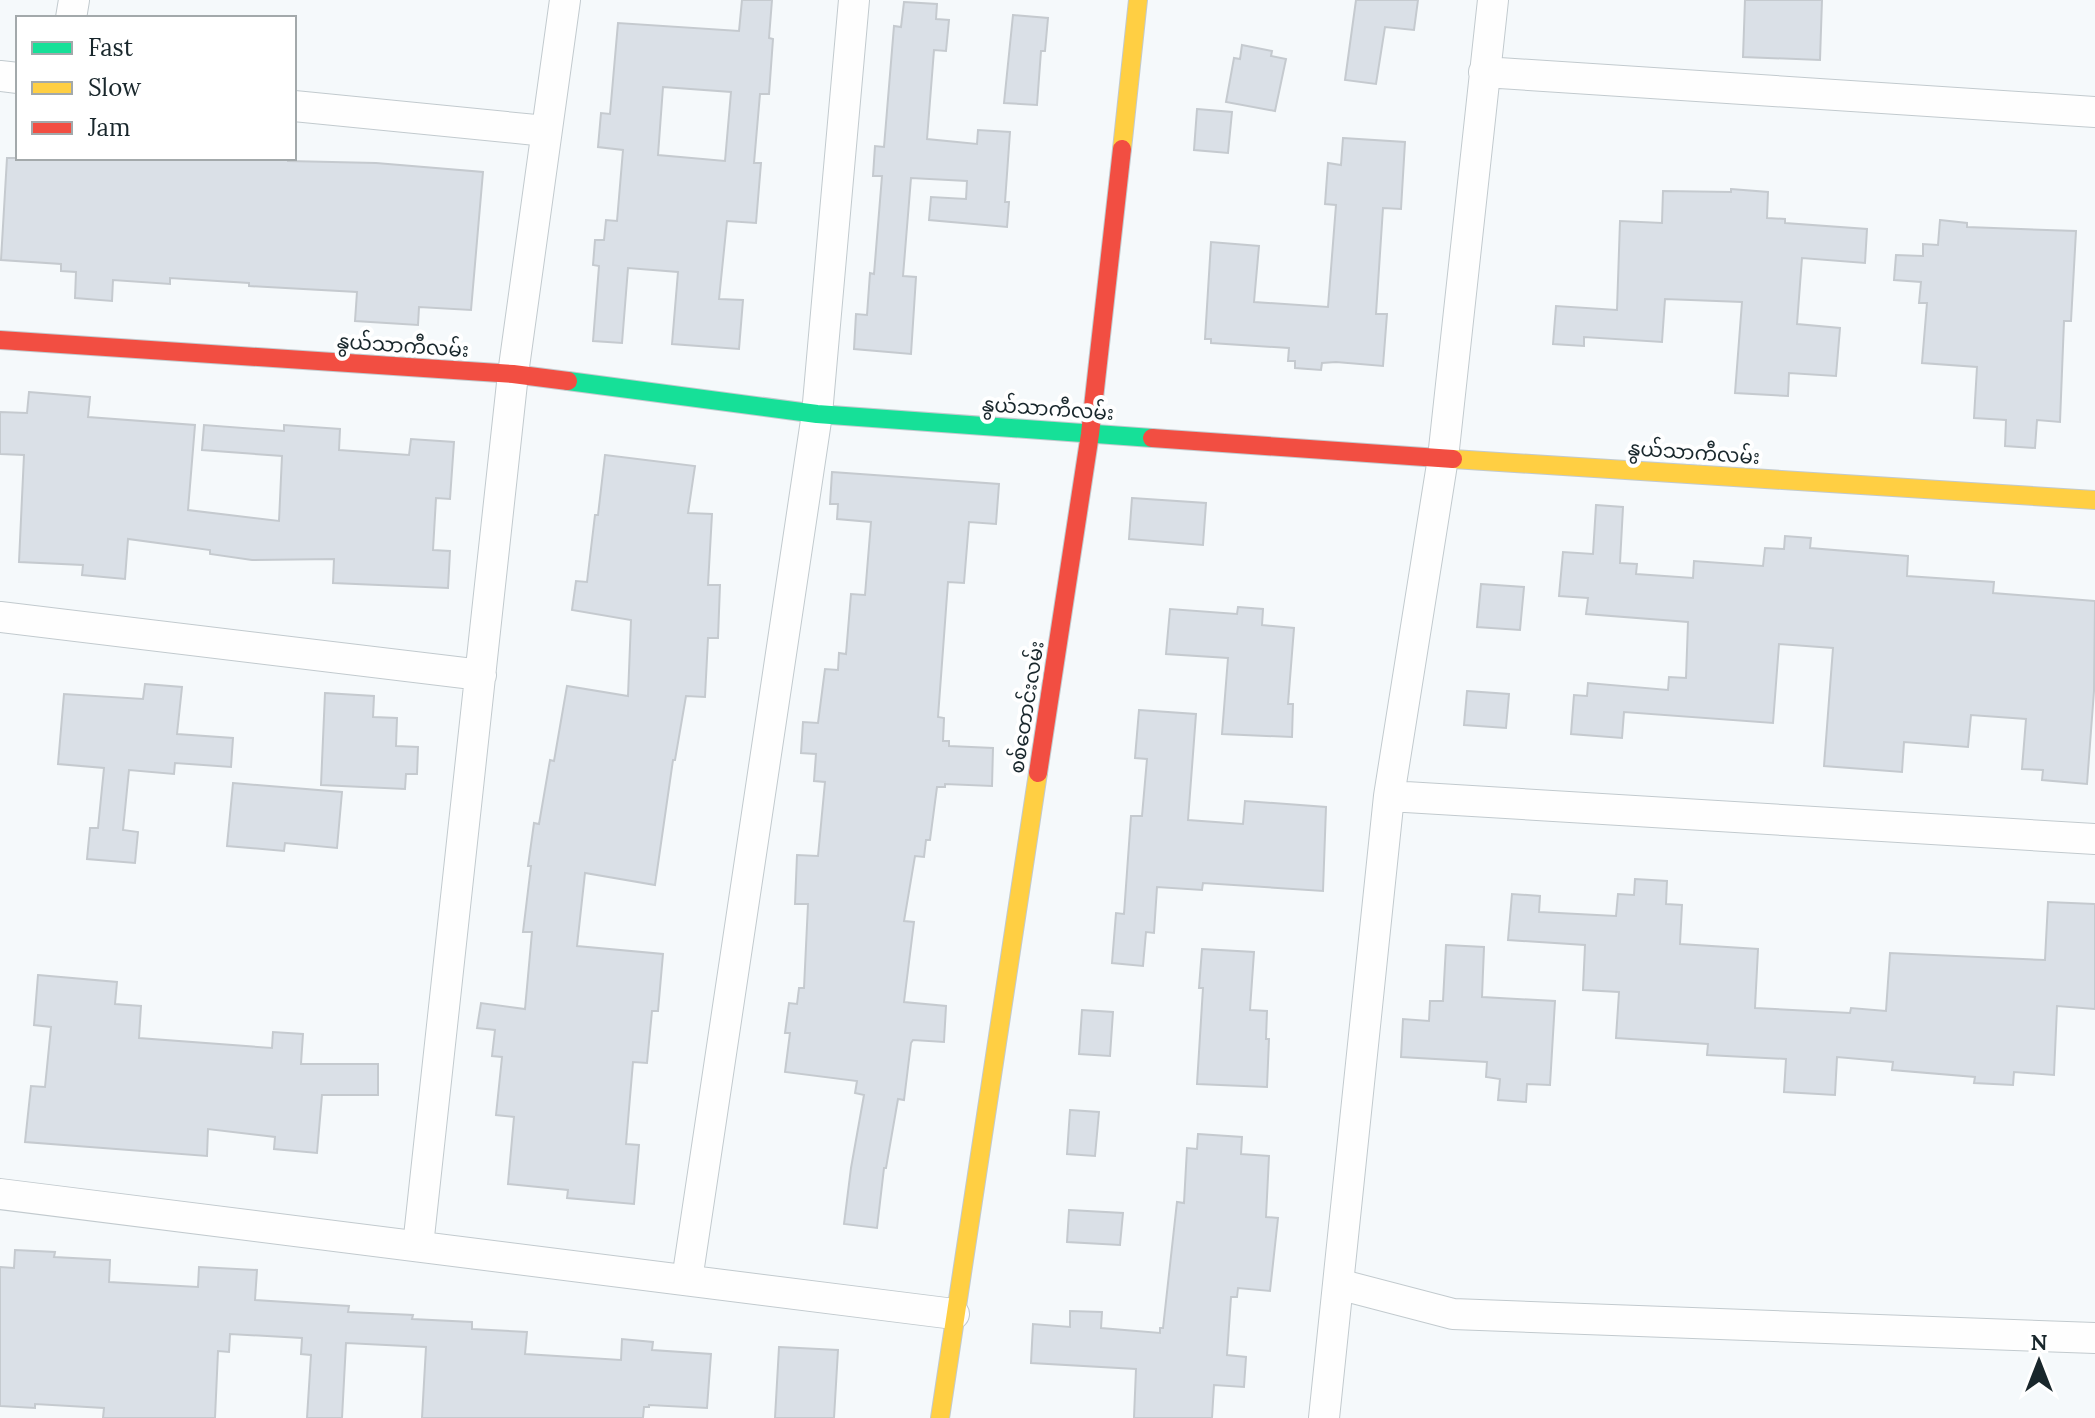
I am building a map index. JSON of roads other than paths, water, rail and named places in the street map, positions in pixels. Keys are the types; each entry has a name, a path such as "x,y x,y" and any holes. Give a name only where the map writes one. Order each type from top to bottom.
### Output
{"street":[{"path":"418,1246 513,374 565,0"},
{"path":"687,1280 817,414 854,0"},
{"name":"စစ်တောင်းလမ်း","path":"940,1418 1090,434 1138,0"},
{"path":"1324,1418 1389,796 1443,458 1493,0"},
{"path":"1484,72 2095,112"},
{"path":"296,106 546,131"},
{"name":"နွယ်သာကီလမ်း","path":"0,340 513,374 817,414 2095,500"},
{"path":"0,617 481,675"},
{"path":"1389,796 2095,839"},
{"path":"0,1194 954,1314"},
{"path":"1338,1284 1453,1314 2095,1338"}]}
